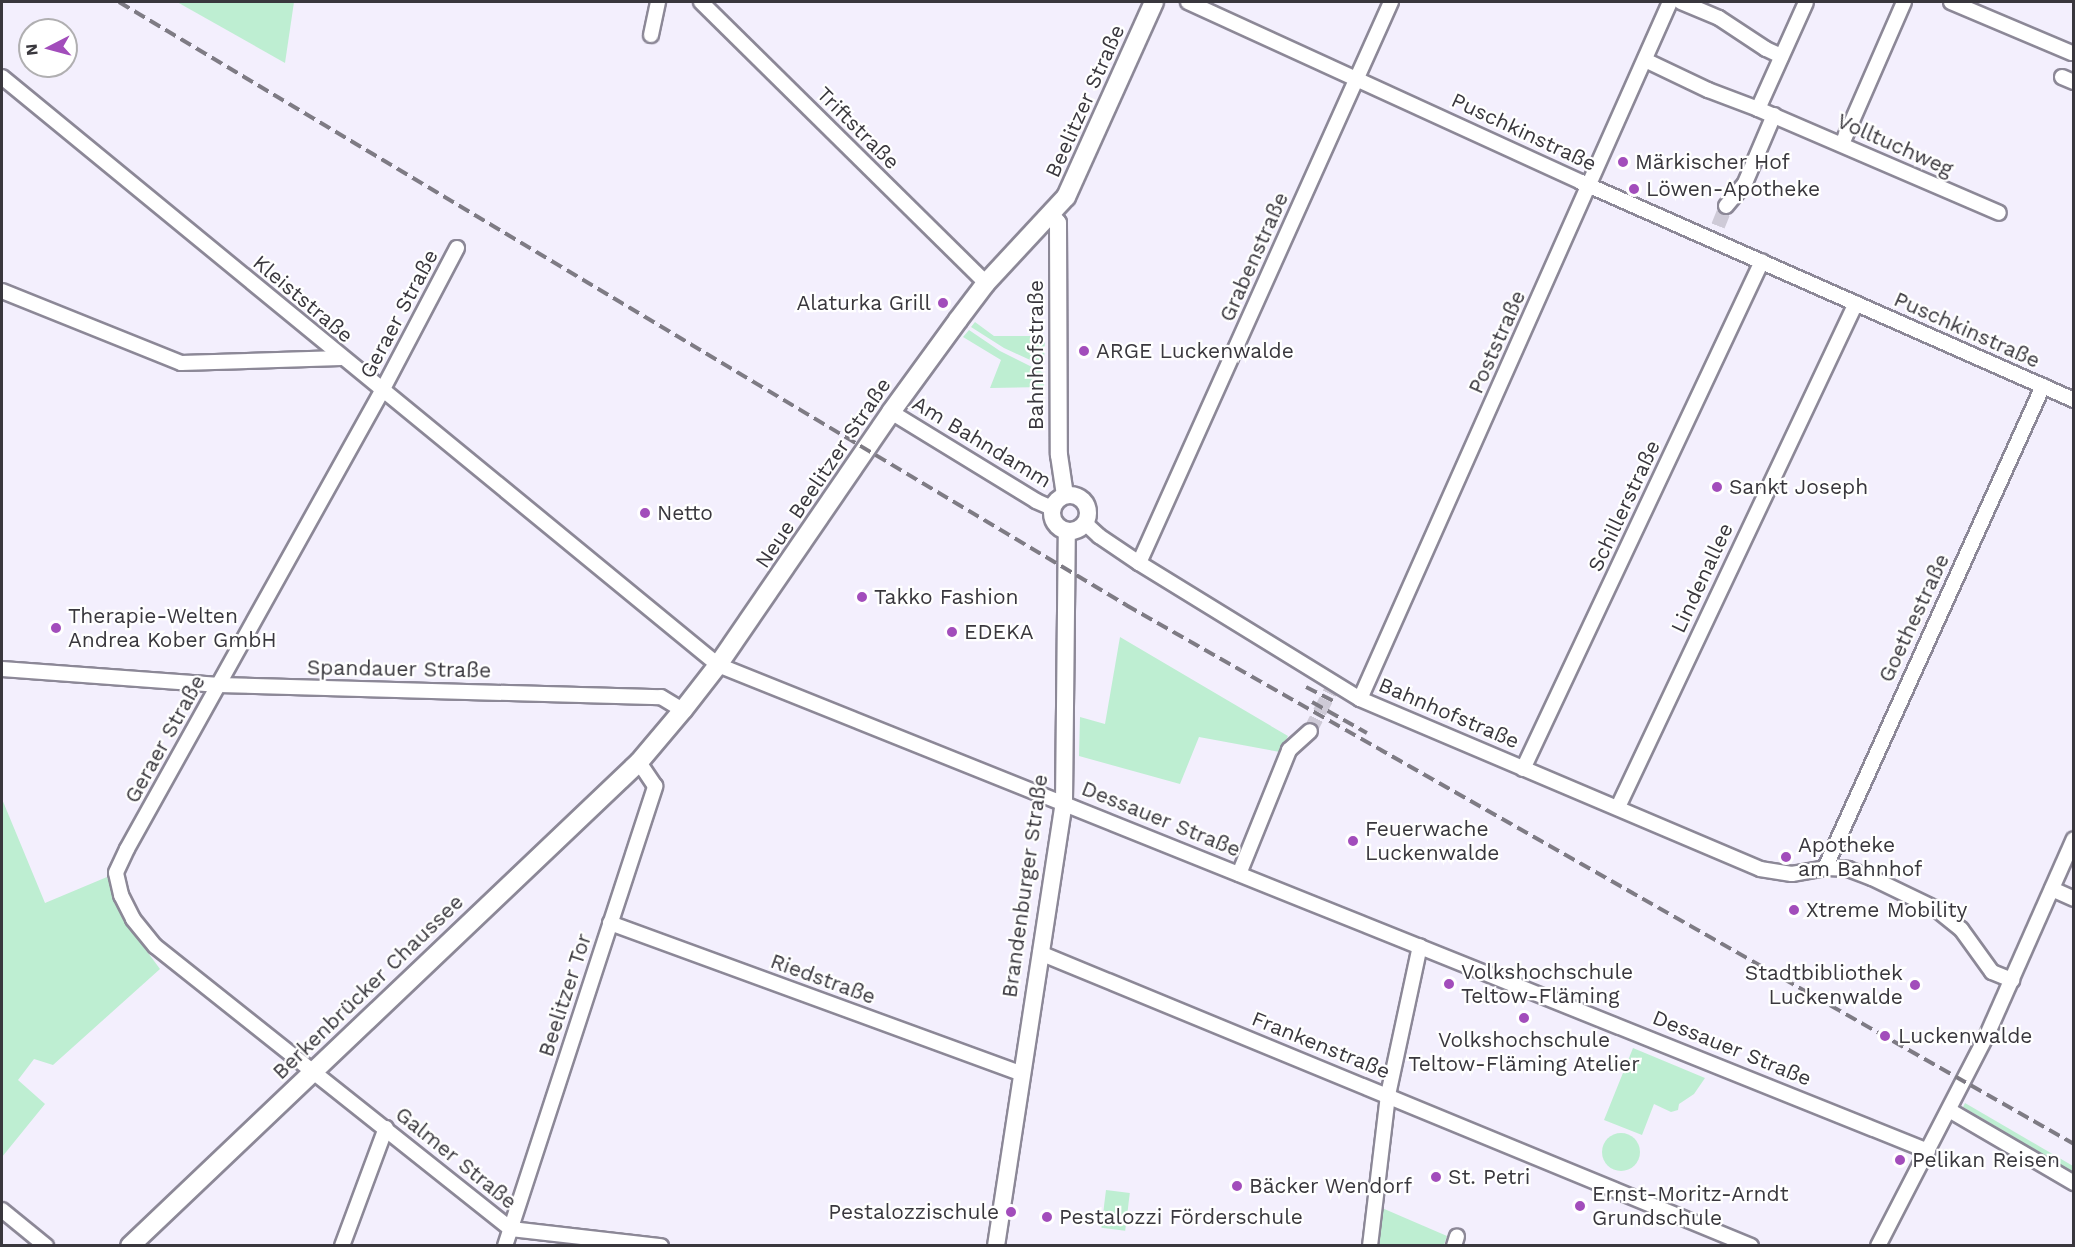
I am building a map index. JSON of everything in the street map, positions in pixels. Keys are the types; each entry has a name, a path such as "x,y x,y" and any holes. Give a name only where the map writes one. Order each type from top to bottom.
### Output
{"main road":[{"name":"Beelitzer Straße","path":"1052,216 1066,197 1154,2"},
{"name":"Neue Beelitzer Straße","path":"639,762 718,665 891,412 986,284 1052,216"},
{"name":"Berkenbrücker Chaussee","path":"130,1245 639,762"}],"street":[{"path":"651,35 658,2"},
{"name":"Triftstraße","path":"701,2 986,284"},
{"name":"Puschkinstraße","path":"1188,2 1589,186 1715,232 1762,261 2073,400"},
{"name":"Grabenstraße","path":"1139,563 1391,2"},
{"name":"Poststraße","path":"1360,699 1670,2"},
{"path":"1681,2 1719,18 1766,50 1781,56"},
{"path":"1758,109 1806,2"},
{"path":"1842,144 1904,2"},
{"path":"1951,2 2072,53"},
{"name":"Volltuchweg","path":"1645,60 1708,90 1774,115 1999,213"},
{"name":"Kleiststraße","path":"2,77 341,358 718,665"},
{"path":"1726,206 1745,183 1774,115"},
{"name":"Bahnhofstraße","path":"1052,216 1058,223 1059,455 1065,495"},
{"name":"Geraer Straße","path":"312,1072 155,946 133,919 121,895 116,873 127,849 382,391 457,248"},
{"name":"Schillerstraße","path":"1523,769 1762,261"},
{"path":"2,291 181,363 341,358"},
{"name":"Lindenallee","path":"1618,807 1856,303"},
{"name":"Goethestraße","path":"1826,868 2043,386"},
{"name":"Am Bahndamm","path":"891,412 1036,501 1052,508"},
{"path":"1071,494 1083,500 1088,511 1085,523 1079,529 1067,531 1056,525 1052,508 1065,495 1071,494"},
{"name":"Bahnhofstraße","path":"1085,523 1099,536 1139,563 1360,699 1760,869 1792,874 1826,868 1848,869 1872,878 1935,909 1961,929 1992,972 2012,980"},
{"name":"Brandenburger Straße","path":"996,1245 1064,802 1067,531"},
{"name":"Dessauer Straße","path":"718,665 984,773 1064,802 1928,1151"},
{"name":"Spandauer Straße","path":"2,669 219,685 661,697 683,710"},
{"path":"1239,874 1289,750 1310,731"},
{"name":"Beelitzer Tor","path":"505,1245 655,786 639,762"},
{"path":"1878,1245 1949,1110 2012,980 2073,839"},
{"path":"2052,889 2073,899"},
{"name":"Riedstraße","path":"610,923 1022,1074"},
{"path":"1370,1245 1388,1095 1420,946"},
{"name":"Frankenstraße","path":"1040,953 1751,1245"},
{"name":"Galmer Straße","path":"312,1072 386,1128 511,1229 660,1245"},
{"path":"1949,1110 2073,1183"},
{"path":"342,1245 386,1128"},
{"path":"2,1210 46,1245"}],"green space":[{"path":"177,2 294,2 285,63"},
{"path":"975,322 994,336 1045,336 1044,362 1039,364 1004,348 971,327"},
{"path":"969,330 1000,351 1044,373 1044,387 990,388 1001,360 963,337"},
{"path":"1120,637 1288,736 1280,752 1199,737 1180,784 1079,756 1080,717 1105,724"},
{"path":"2,799 45,903 107,877 126,923 160,969 53,1065 34,1059 18,1080 45,1104 2,1157"},
{"path":"1633,1048 1705,1078 1694,1094 1679,1104 1678,1110 1671,1112 1654,1104 1642,1135 1604,1120"},
{"path":"1965,1103 2073,1166 2073,1172 1963,1107"},
{"path":"1621,1133 1628,1134 1634,1139 1639,1145 1639,1159 1634,1165 1628,1170 1621,1171 1614,1170 1608,1165 1603,1159 1602,1152 1603,1145 1608,1139 1614,1134"},
{"path":"1106,1190 1130,1193 1125,1231 1101,1228"},
{"path":"1382,1208 1447,1236 1444,1245 1378,1245"}],"tunnel":[{"path":"1718,226 1726,206"},
{"path":"1310,731 1334,684"}],"railway":[{"path":"119,2 1126,605 2074,1144"},
{"path":"1306,687 1336,702"},
{"path":"1312,702 1367,733"}],"place":[{"name":"Märkischer Hof","path":"1623,162"},
{"name":"Löwen-Apotheke","path":"1634,189"},
{"name":"Alaturka Grill","path":"943,303"},
{"name":"ARGE Luckenwalde","path":"1084,351"},
{"name":"Sankt Joseph","path":"1717,487"},
{"name":"Netto","path":"645,513"},
{"name":"Takko Fashion","path":"862,597"},
{"name":"Therapie-Welten Andrea Kober GmbH","path":"56,628"},
{"name":"EDEKA","path":"952,632"},
{"name":"Feuerwache Luckenwalde","path":"1353,841"},
{"name":"Apotheke am Bahnhof","path":"1786,857"},
{"name":"Xtreme Mobility","path":"1794,910"},
{"name":"Volkshochschule Teltow-Fläming","path":"1449,984"},
{"name":"Stadtbibliothek Luckenwalde","path":"1915,985"},
{"name":"Volkshochschule Teltow-Fläming Atelier","path":"1524,1018"},
{"name":"Luckenwalde","path":"1885,1036"},
{"name":"Pelikan Reisen","path":"1900,1160"},
{"name":"St. Petri","path":"1436,1177"},
{"name":"Bäcker Wendorf","path":"1237,1186"},
{"name":"Ernst-Moritz-Arndt Grundschule","path":"1580,1206"},
{"name":"Pestalozzischule","path":"1011,1212"},
{"name":"Pestalozzi Förderschule","path":"1047,1217"}]}
